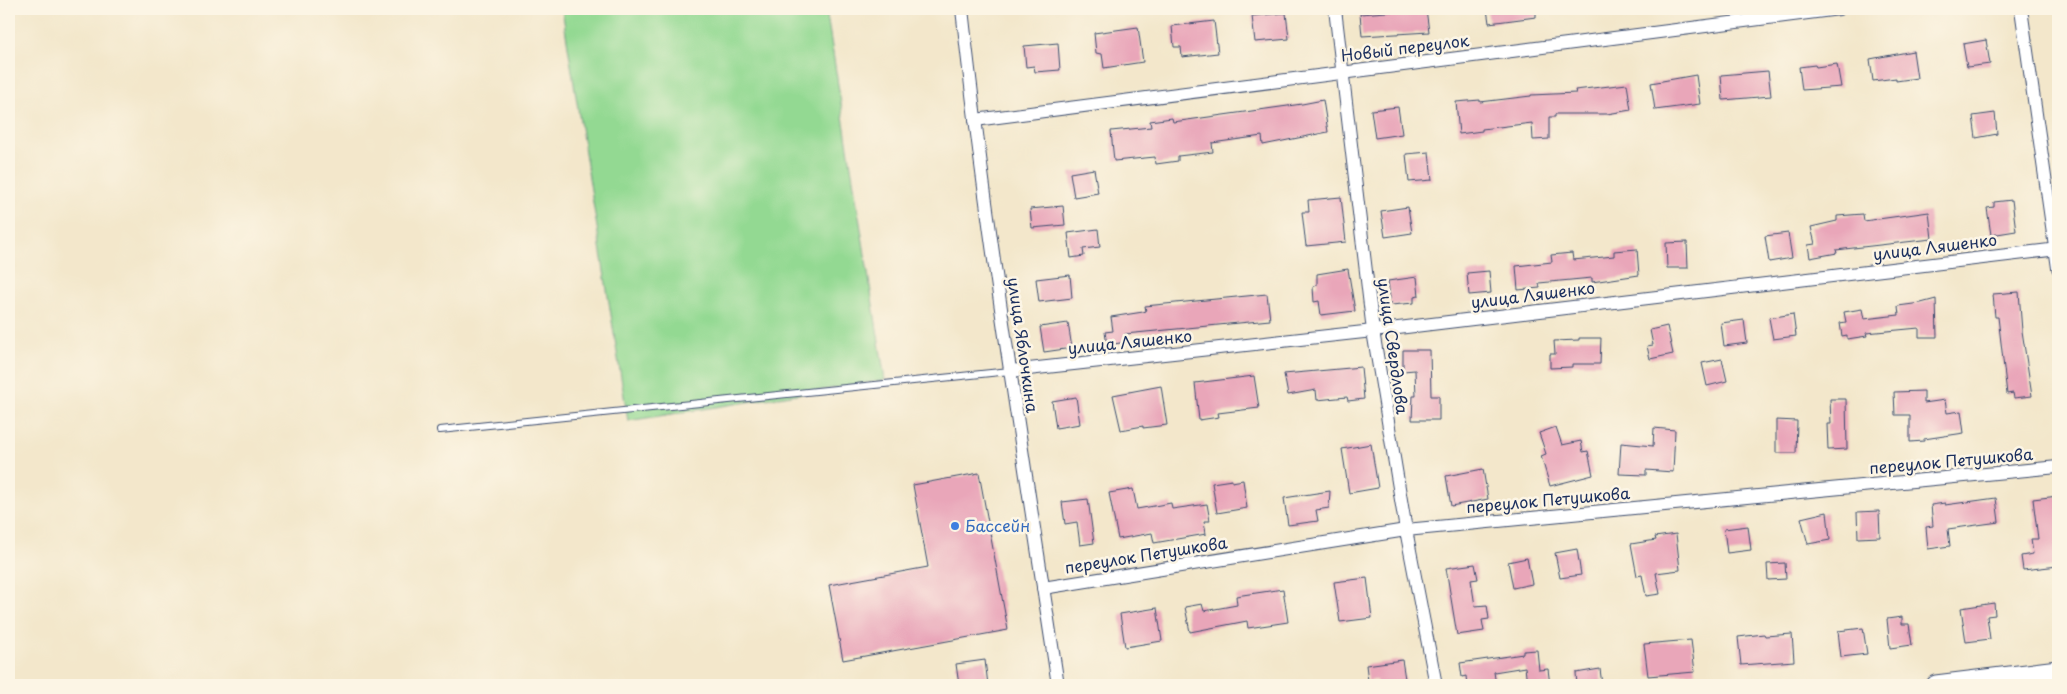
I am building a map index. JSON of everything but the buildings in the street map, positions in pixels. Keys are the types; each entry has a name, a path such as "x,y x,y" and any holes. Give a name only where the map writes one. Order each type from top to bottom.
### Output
{"street":[{"name":"улица Яблочкина","path":"962,9 975,120 1010,372 1058,685"},
{"name":"улица Свердлова","path":"1335,9 1373,331 1406,530 1436,685"},
{"name":"Новый переулок","path":"975,120 1839,9"},
{"path":"2020,9 2057,249 2058,268"},
{"name":"улица Ляшенко","path":"1010,372 1373,331 2057,249"},
{"name":"переулок Петушкова","path":"1043,588 1406,530 2058,467"},
{"path":"1936,685 2058,670"}],"lane":[{"path":"440,430 1010,372"}],"green space":[{"path":"562,9 826,9 885,380 628,421"}],"place":[{"name":"Бассейн","path":"955,526"}]}
